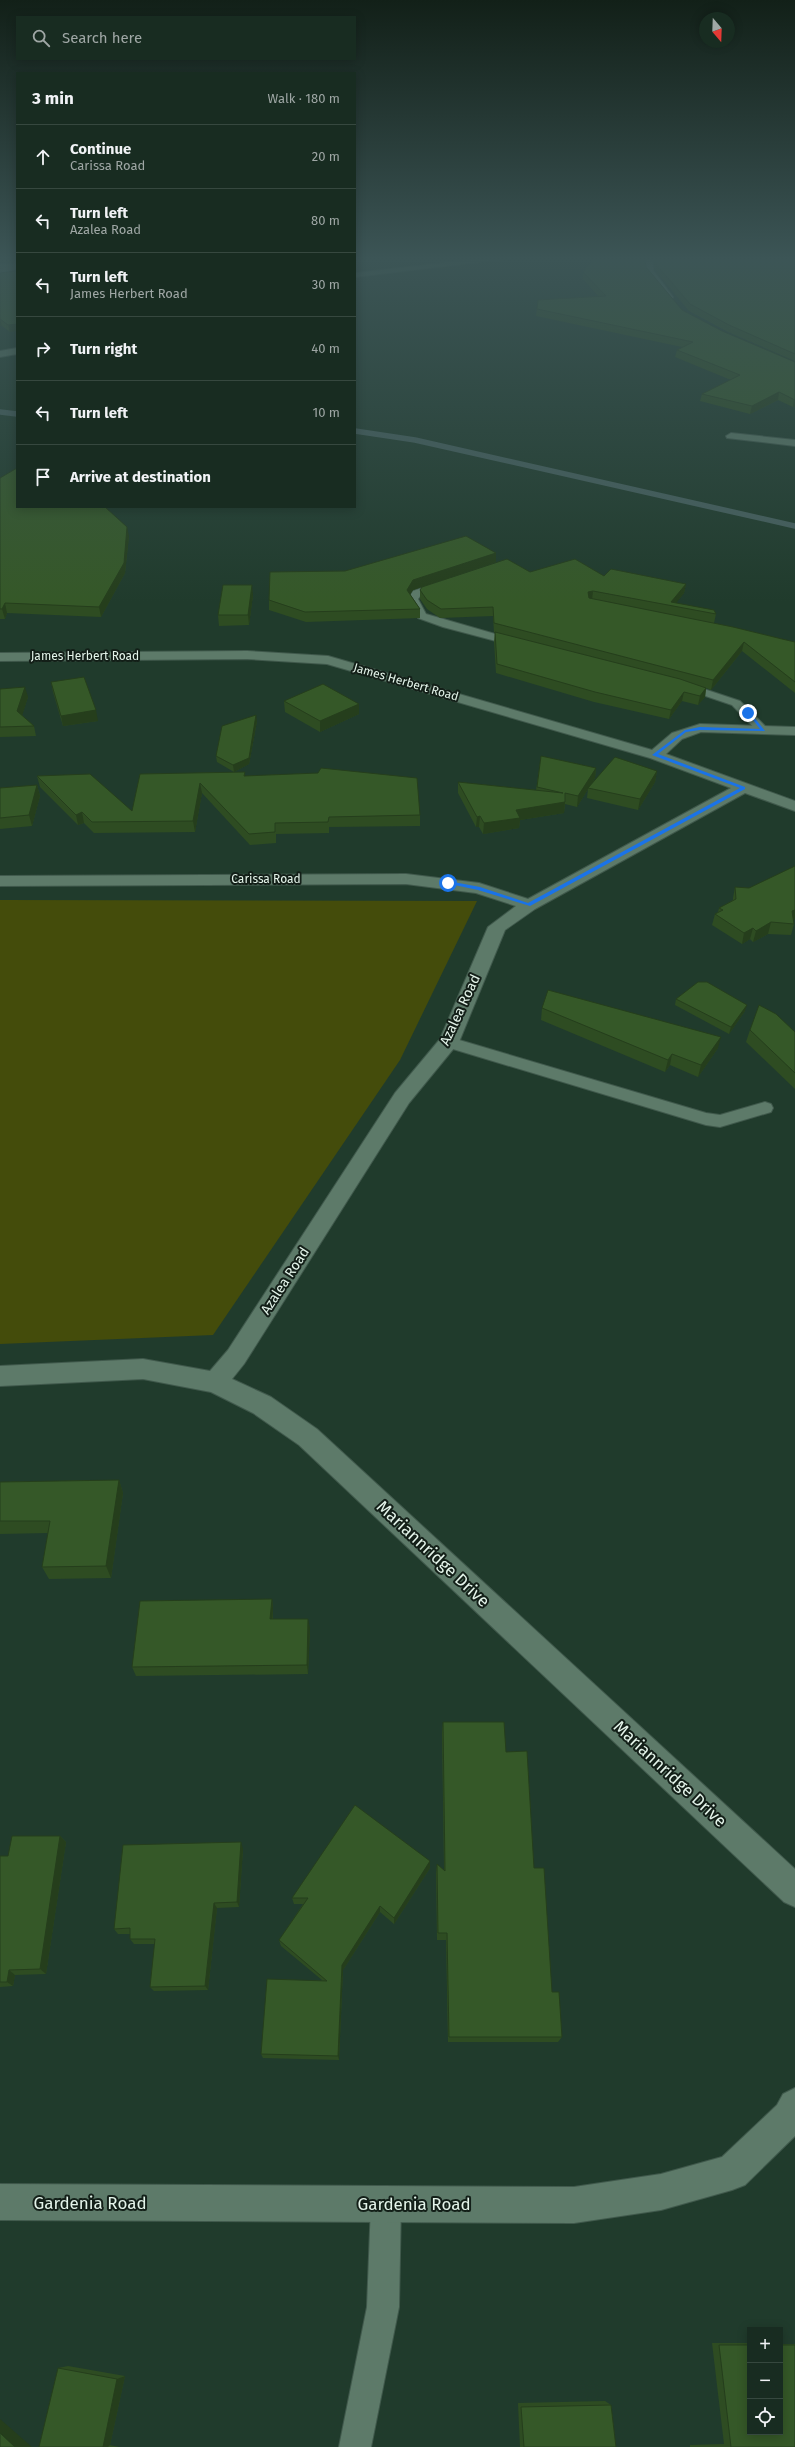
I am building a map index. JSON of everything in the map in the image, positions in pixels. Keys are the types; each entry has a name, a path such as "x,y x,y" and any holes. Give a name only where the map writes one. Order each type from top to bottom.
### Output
{"street":[{"path":"731,436 795,443"},
{"name":"James Herbert Road","path":"0,657 247,655 328,660 654,755 795,806"},
{"path":"654,755 685,731 700,728 795,731"},
{"name":"Azalea Road","path":"215,1382 236,1357 402,1098 449,1042 497,927 529,905 743,788"},
{"name":"Carissa Road","path":"0,881 406,878 478,888 529,905"},
{"name":"Mariannridge Drive","path":"0,1376 143,1369 215,1382 262,1405 308,1437 795,1891"},
{"name":"Gardenia Road","path":"0,2202 574,2205 661,2192 732,2172 789,2117 795,2106"}],"lane":[{"path":"450,581 417,593 413,599 422,616 447,626 531,646"},
{"path":"675,683 736,703 763,730"},
{"path":"449,1042 706,1119 720,1121 765,1108"},
{"path":"355,2447 383,2307 386,2204"}],"green space":[{"path":"0,900 477,901 400,1060 213,1335 0,1344"}],"building":[{"path":"735,373 795,373 795,400 779,392 752,406 702,394 740,375"},
{"path":"16,469 16,508 106,508 127,527 124,563 99,607 5,603 2,609 0,609 0,478"},
{"path":"466,536 496,553 413,580 407,590 420,609 305,612 269,600 270,572 345,571"},
{"path":"507,559 530,572 575,559 604,576 611,569 686,584 671,602 714,610 716,614 593,591 588,592 589,598 733,627 795,642 795,682 744,642 713,680 494,623 493,607 441,609 427,600 420,590 422,587"},
{"path":"223,585 252,585 248,615 218,615"},
{"path":"495,632 680,679 706,688 700,696 684,692 671,710 595,692 497,664"},
{"path":"84,677 96,710 61,716 51,682"},
{"path":"323,684 359,704 320,721 284,701"},
{"path":"25,687 17,711 34,726 0,727 0,689"},
{"path":"256,715 249,758 233,765 216,756 222,726"},
{"path":"541,756 596,768 578,796 565,793 565,802 516,810 520,818 484,823 480,816 477,817 458,782 563,793 537,787"},
{"path":"615,757 657,771 640,799 588,788"},
{"path":"321,768 417,778 420,815 329,817 328,822 275,823 275,832 249,834 200,783 193,821 92,822 82,812 76,815 37,776 90,774 132,811 140,774 245,772 244,776 318,773"},
{"path":"37,785 29,815 0,818 0,788"},
{"path":"795,866 795,910 792,911 794,924 771,922 756,931 753,928 744,933 715,914 723,910 719,908 736,899 735,887 749,888"},
{"path":"698,982 707,982 747,1005 731,1027 676,999"},
{"path":"548,990 721,1037 701,1065 672,1054 668,1060 542,1008"},
{"path":"759,1005 776,1014 795,1032 795,1073 750,1030"},
{"path":"119,1480 106,1566 42,1567 50,1521 0,1521 0,1482"},
{"path":"272,1599 270,1619 308,1619 307,1665 132,1667 140,1601"},
{"path":"443,1722 504,1722 506,1752 527,1751 534,1868 544,1868 552,1992 559,1992 562,2037 449,2037 447,1933 438,1933 437,1864 445,1871"},
{"path":"355,1805 430,1861 394,1918 380,1906 342,1965 338,2056 261,2054 267,1979 327,1981 279,1940 308,1898 292,1898"},
{"path":"12,1836 60,1836 40,1969 9,1970 7,1982 0,1982 0,1856 8,1856"},
{"path":"241,1842 237,1902 214,1903 205,1986 150,1987 155,1939 130,1939 130,1928 114,1929 123,1845"},
{"path":"719,2345 747,2345 747,2435 783,2435 783,2345 795,2345 795,2447 731,2447"},
{"path":"58,2368 117,2379 103,2447 39,2447"},
{"path":"611,2405 616,2447 524,2447 521,2407"},
{"path":"0,2433 15,2447 0,2447"}],"waterway":[{"path":"0,412 16,414"},
{"path":"356,431 415,440 795,526"}],"route":[{"path":"448,883 478,888 529,905 743,788 654,755 685,731 700,728 722,730 763,730 748,713"}]}
